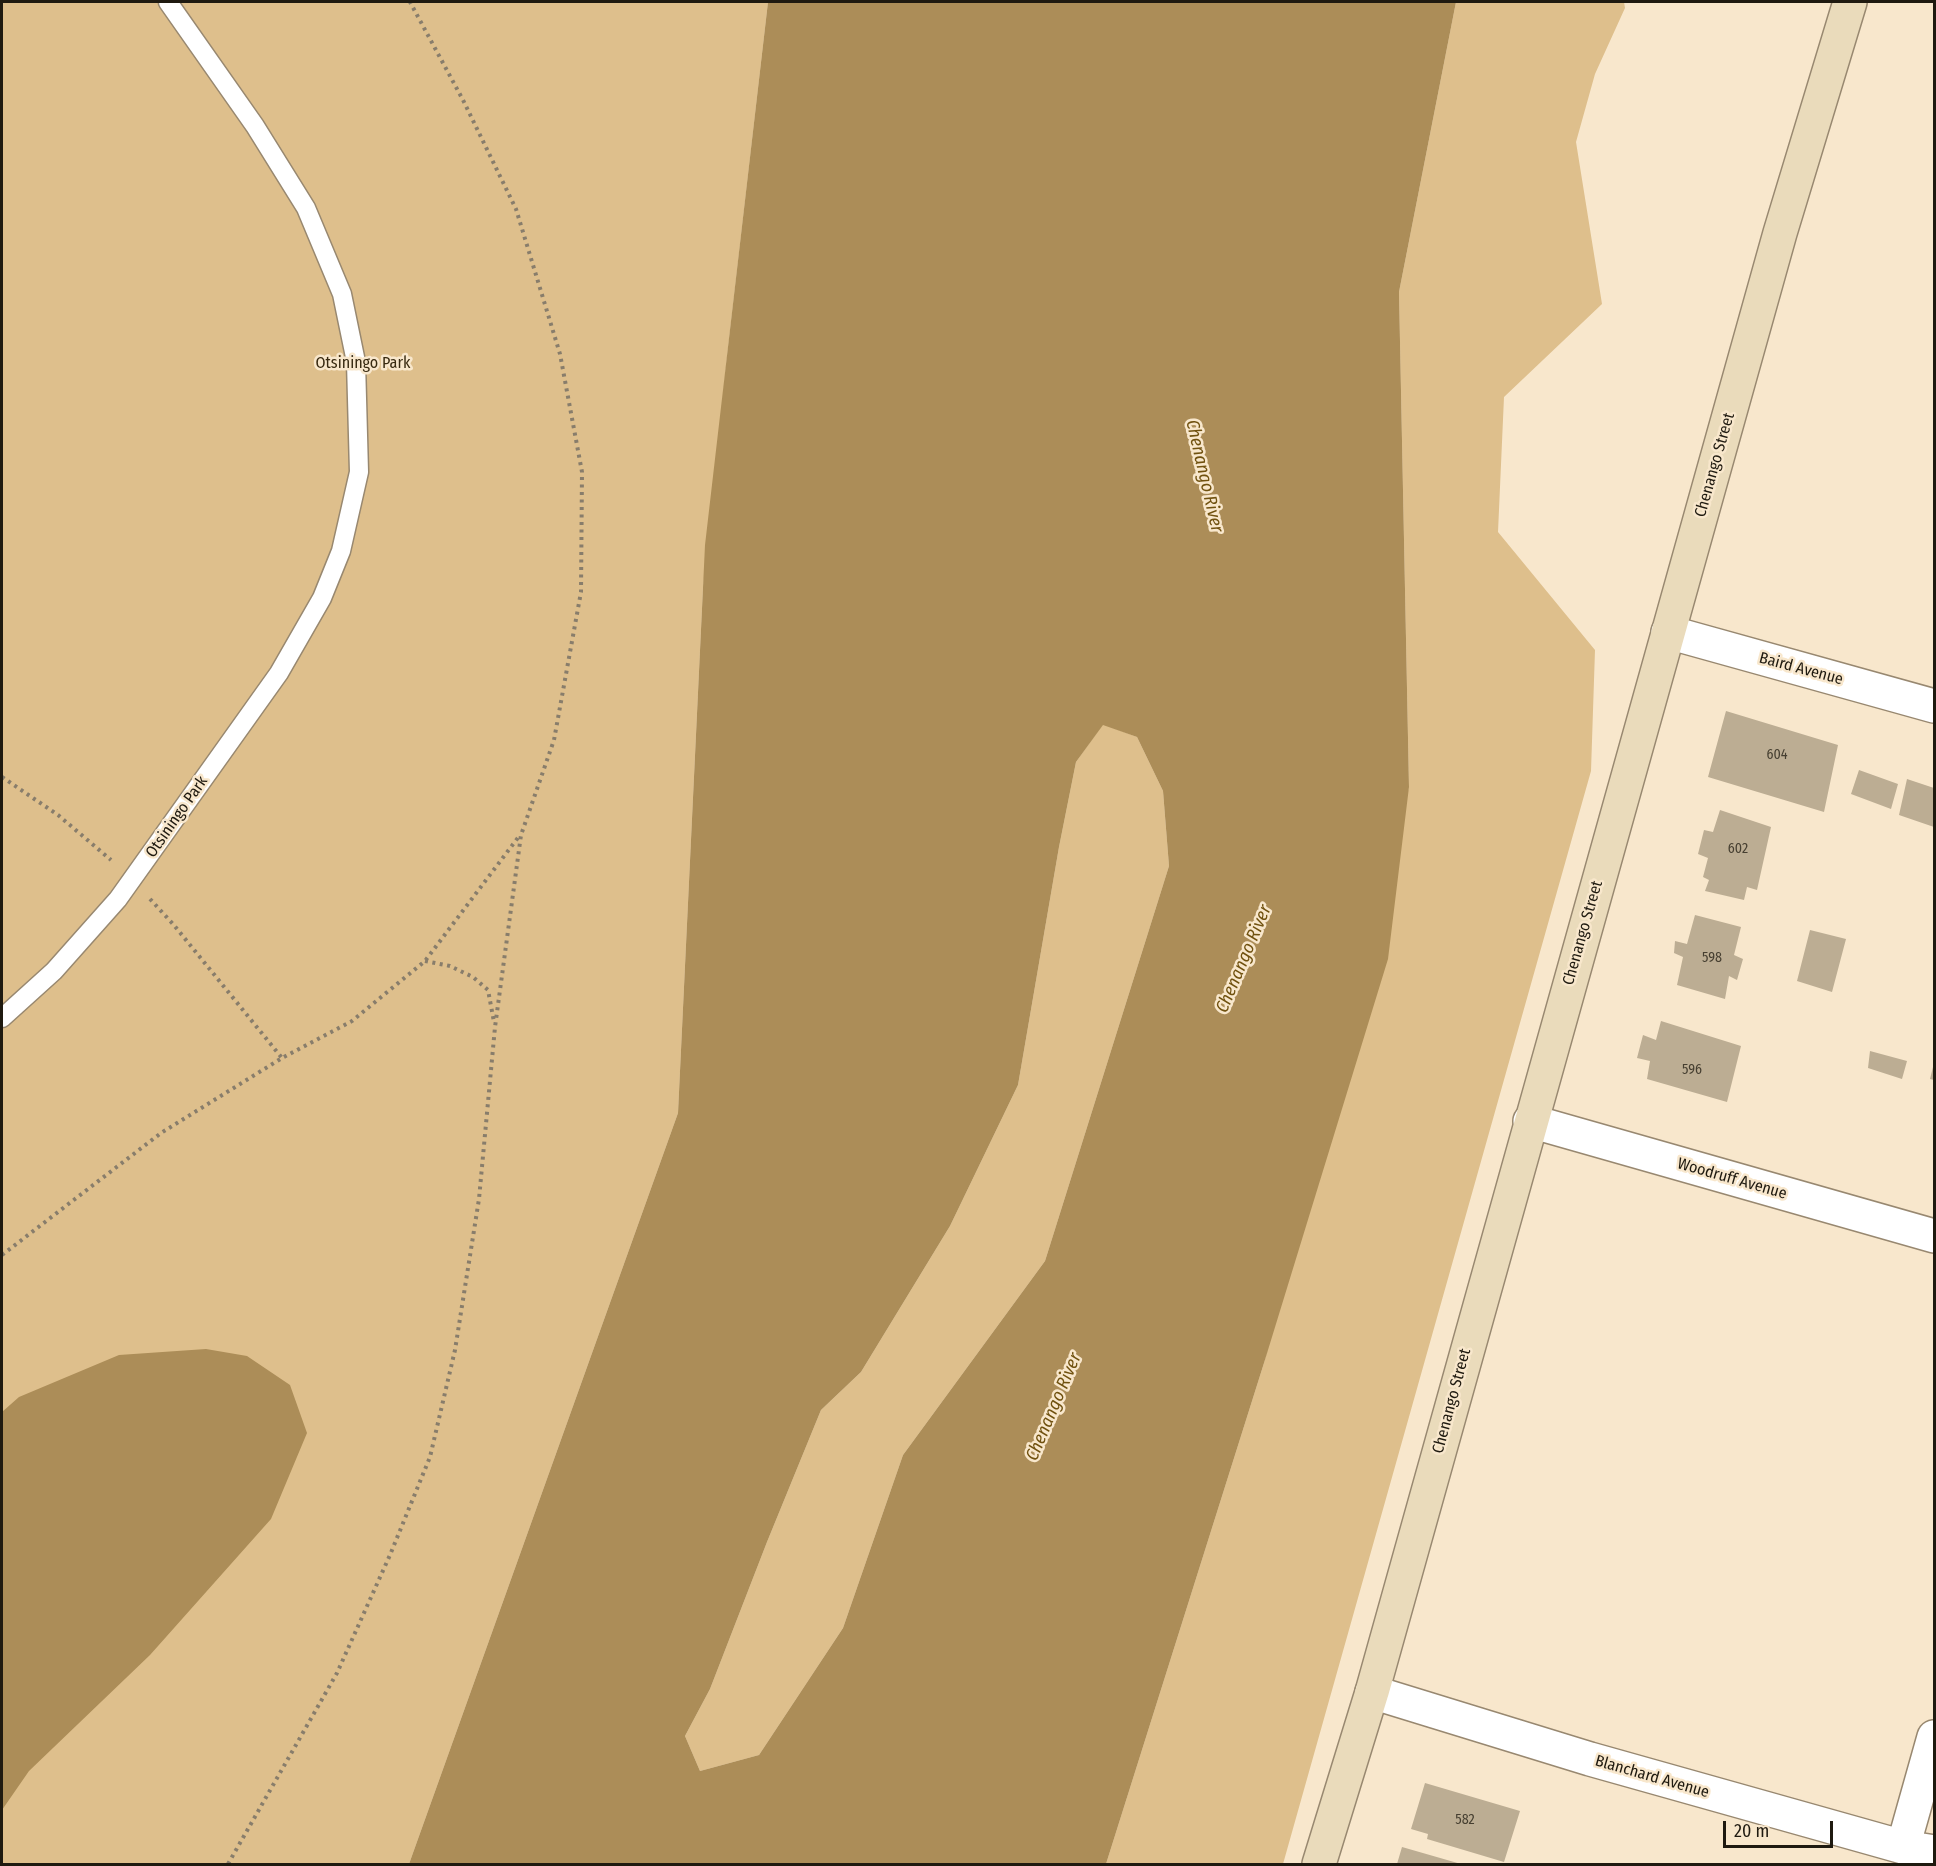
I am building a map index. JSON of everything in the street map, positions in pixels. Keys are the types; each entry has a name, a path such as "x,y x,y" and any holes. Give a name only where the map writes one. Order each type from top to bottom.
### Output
{"street":[{"name":"Chenango Street","path":"1319,1864 1372,1692 1777,242 1850,2"},
{"name":"Baird Avenue","path":"1668,632 1935,706"},
{"name":"Woodruff Avenue","path":"1530,1121 1935,1236"},
{"name":"Blanchard Avenue","path":"1372,1692 1590,1759 1903,1847 1935,1852"},
{"path":"1903,1847 1935,1737"}],"lane":[{"name":"Otsiningo Park","path":"2,1018 54,971 118,899 279,673 322,598 341,551 359,472 356,362 342,294 306,207 255,126 168,2"}],"path":[{"path":"228,1864 337,1673 390,1555 430,1457 455,1350 479,1199 495,1027 520,835 554,740 581,592 582,472 560,354 516,209 463,100 410,2"},
{"path":"2,777 58,815 133,879 173,924 282,1058"},
{"path":"2,1255 161,1133 282,1058 352,1021 425,961 520,835"},
{"path":"425,961 450,966 473,977 488,990 495,1027"}],"green space":[{"name":"Otsiningo Park","path":"2,2 768,2 703,587 678,1113 409,1864 2,1864"},
{"path":"1456,2 1624,2 1625,8 1595,74 1576,142 1602,304 1504,397 1498,532 1595,650 1591,771 1283,1864 1106,1864 1264,1363 1409,787 1399,292"},
{"path":"1103,724 1137,737 1163,791 1169,866 1045,1261 903,1455 843,1628 759,1755 700,1771 685,1736 710,1689 821,1410 861,1372 950,1226 1018,1085 1076,762"}],"water":[{"name":"Chenango River","path":"768,2 1456,2 1399,292 1409,787 1388,959 1264,1363 1106,1864 409,1864 678,1113 705,545","holes":["1103,725 1137,737 1163,791 1169,866 1045,1261 903,1455 843,1628 759,1755 700,1771 685,1736 710,1689 821,1410 861,1372 950,1226 1018,1085 1076,762"]},
{"path":"206,1349 247,1356 290,1385 307,1433 271,1519 150,1655 29,1771 2,1810 2,1412 19,1397 119,1355"}],"building":[{"path":"1726,711 1838,745 1824,812 1708,777"},
{"path":"1859,770 1898,784 1891,809 1851,794"},
{"path":"1907,779 1934,788 1934,827 1899,815"},
{"path":"1720,810 1771,827 1757,890 1747,887 1744,900 1705,891 1709,880 1703,877 1708,858 1698,854 1704,830 1713,832"},
{"path":"1695,915 1741,927 1734,955 1743,959 1737,980 1729,976 1725,999 1677,985 1683,957 1674,953 1675,941 1687,944"},
{"path":"1810,930 1846,939 1832,992 1797,981"},
{"path":"1661,1021 1741,1046 1727,1102 1647,1079 1650,1061 1637,1058 1643,1035 1656,1040"},
{"path":"1870,1051 1907,1061 1902,1079 1868,1068"},
{"path":"1934,1063 1934,1080 1930,1079"},
{"path":"1425,1783 1520,1811 1504,1862 1427,1839 1428,1834 1411,1829"},
{"path":"1402,1847 1461,1864 1397,1864"}]}
